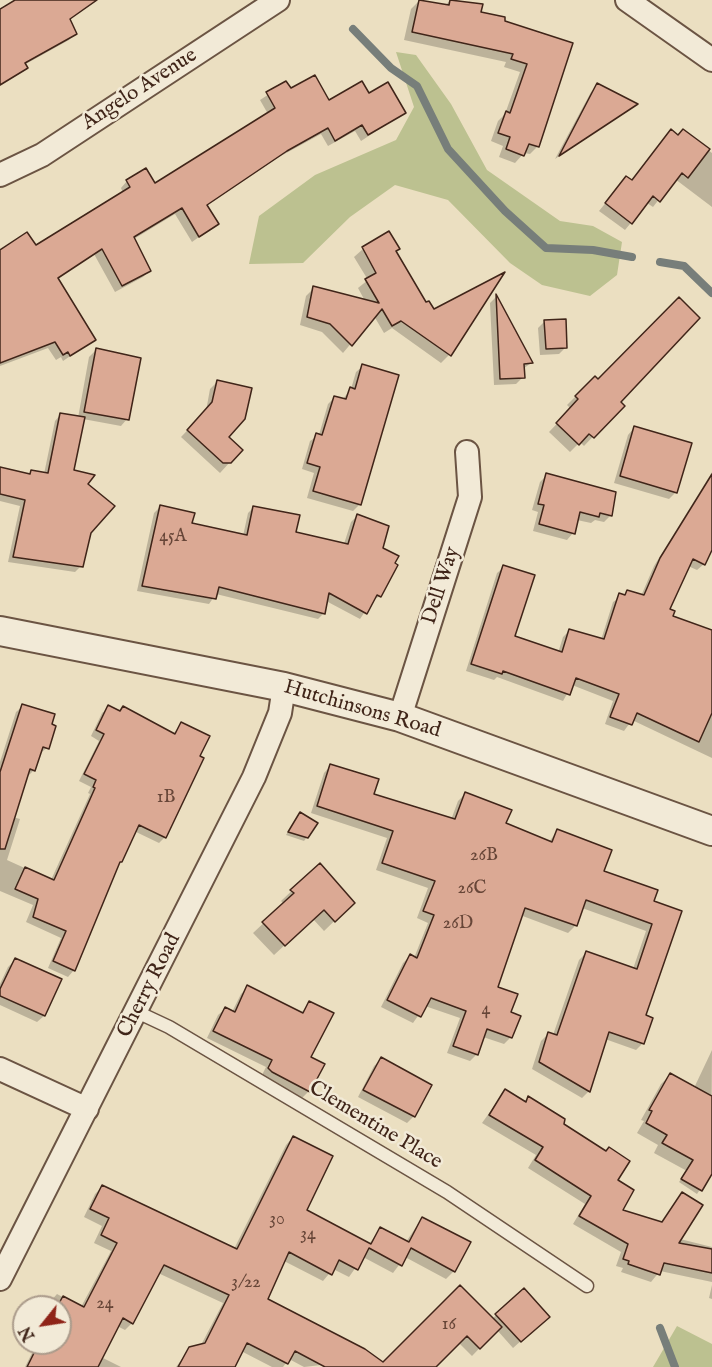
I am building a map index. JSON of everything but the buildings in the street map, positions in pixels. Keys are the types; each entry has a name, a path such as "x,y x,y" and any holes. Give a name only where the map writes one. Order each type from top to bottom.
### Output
{"street":[{"name":"Angelo Avenue","path":"0,175 42,154 278,0"},
{"path":"627,0 712,60"},
{"name":"Dell Way","path":"399,717 470,497 467,452"},
{"name":"Hutchinsons Road","path":"0,632 284,687 399,717 712,831"},
{"name":"Cherry Road","path":"0,1279 254,777 280,713 284,687"},
{"path":"0,1069 87,1109"}],"lane":[{"name":"Clementine Place","path":"137,1012 169,1027 447,1192 587,1286"}],"green space":[{"path":"396,52 416,55 451,104 487,170 560,221 593,226 622,242 617,275 590,296 542,285 510,263 448,200 395,185 350,217 303,263 249,264 259,216 315,175 396,140 414,107"},
{"path":"677,1326 712,1344 712,1367 653,1367"}],"waterway":[{"path":"353,29 391,68 417,86 448,149 505,211 546,248 593,250 632,257"},
{"path":"660,262 684,266 712,293"},
{"path":"660,1328 675,1367"}]}
